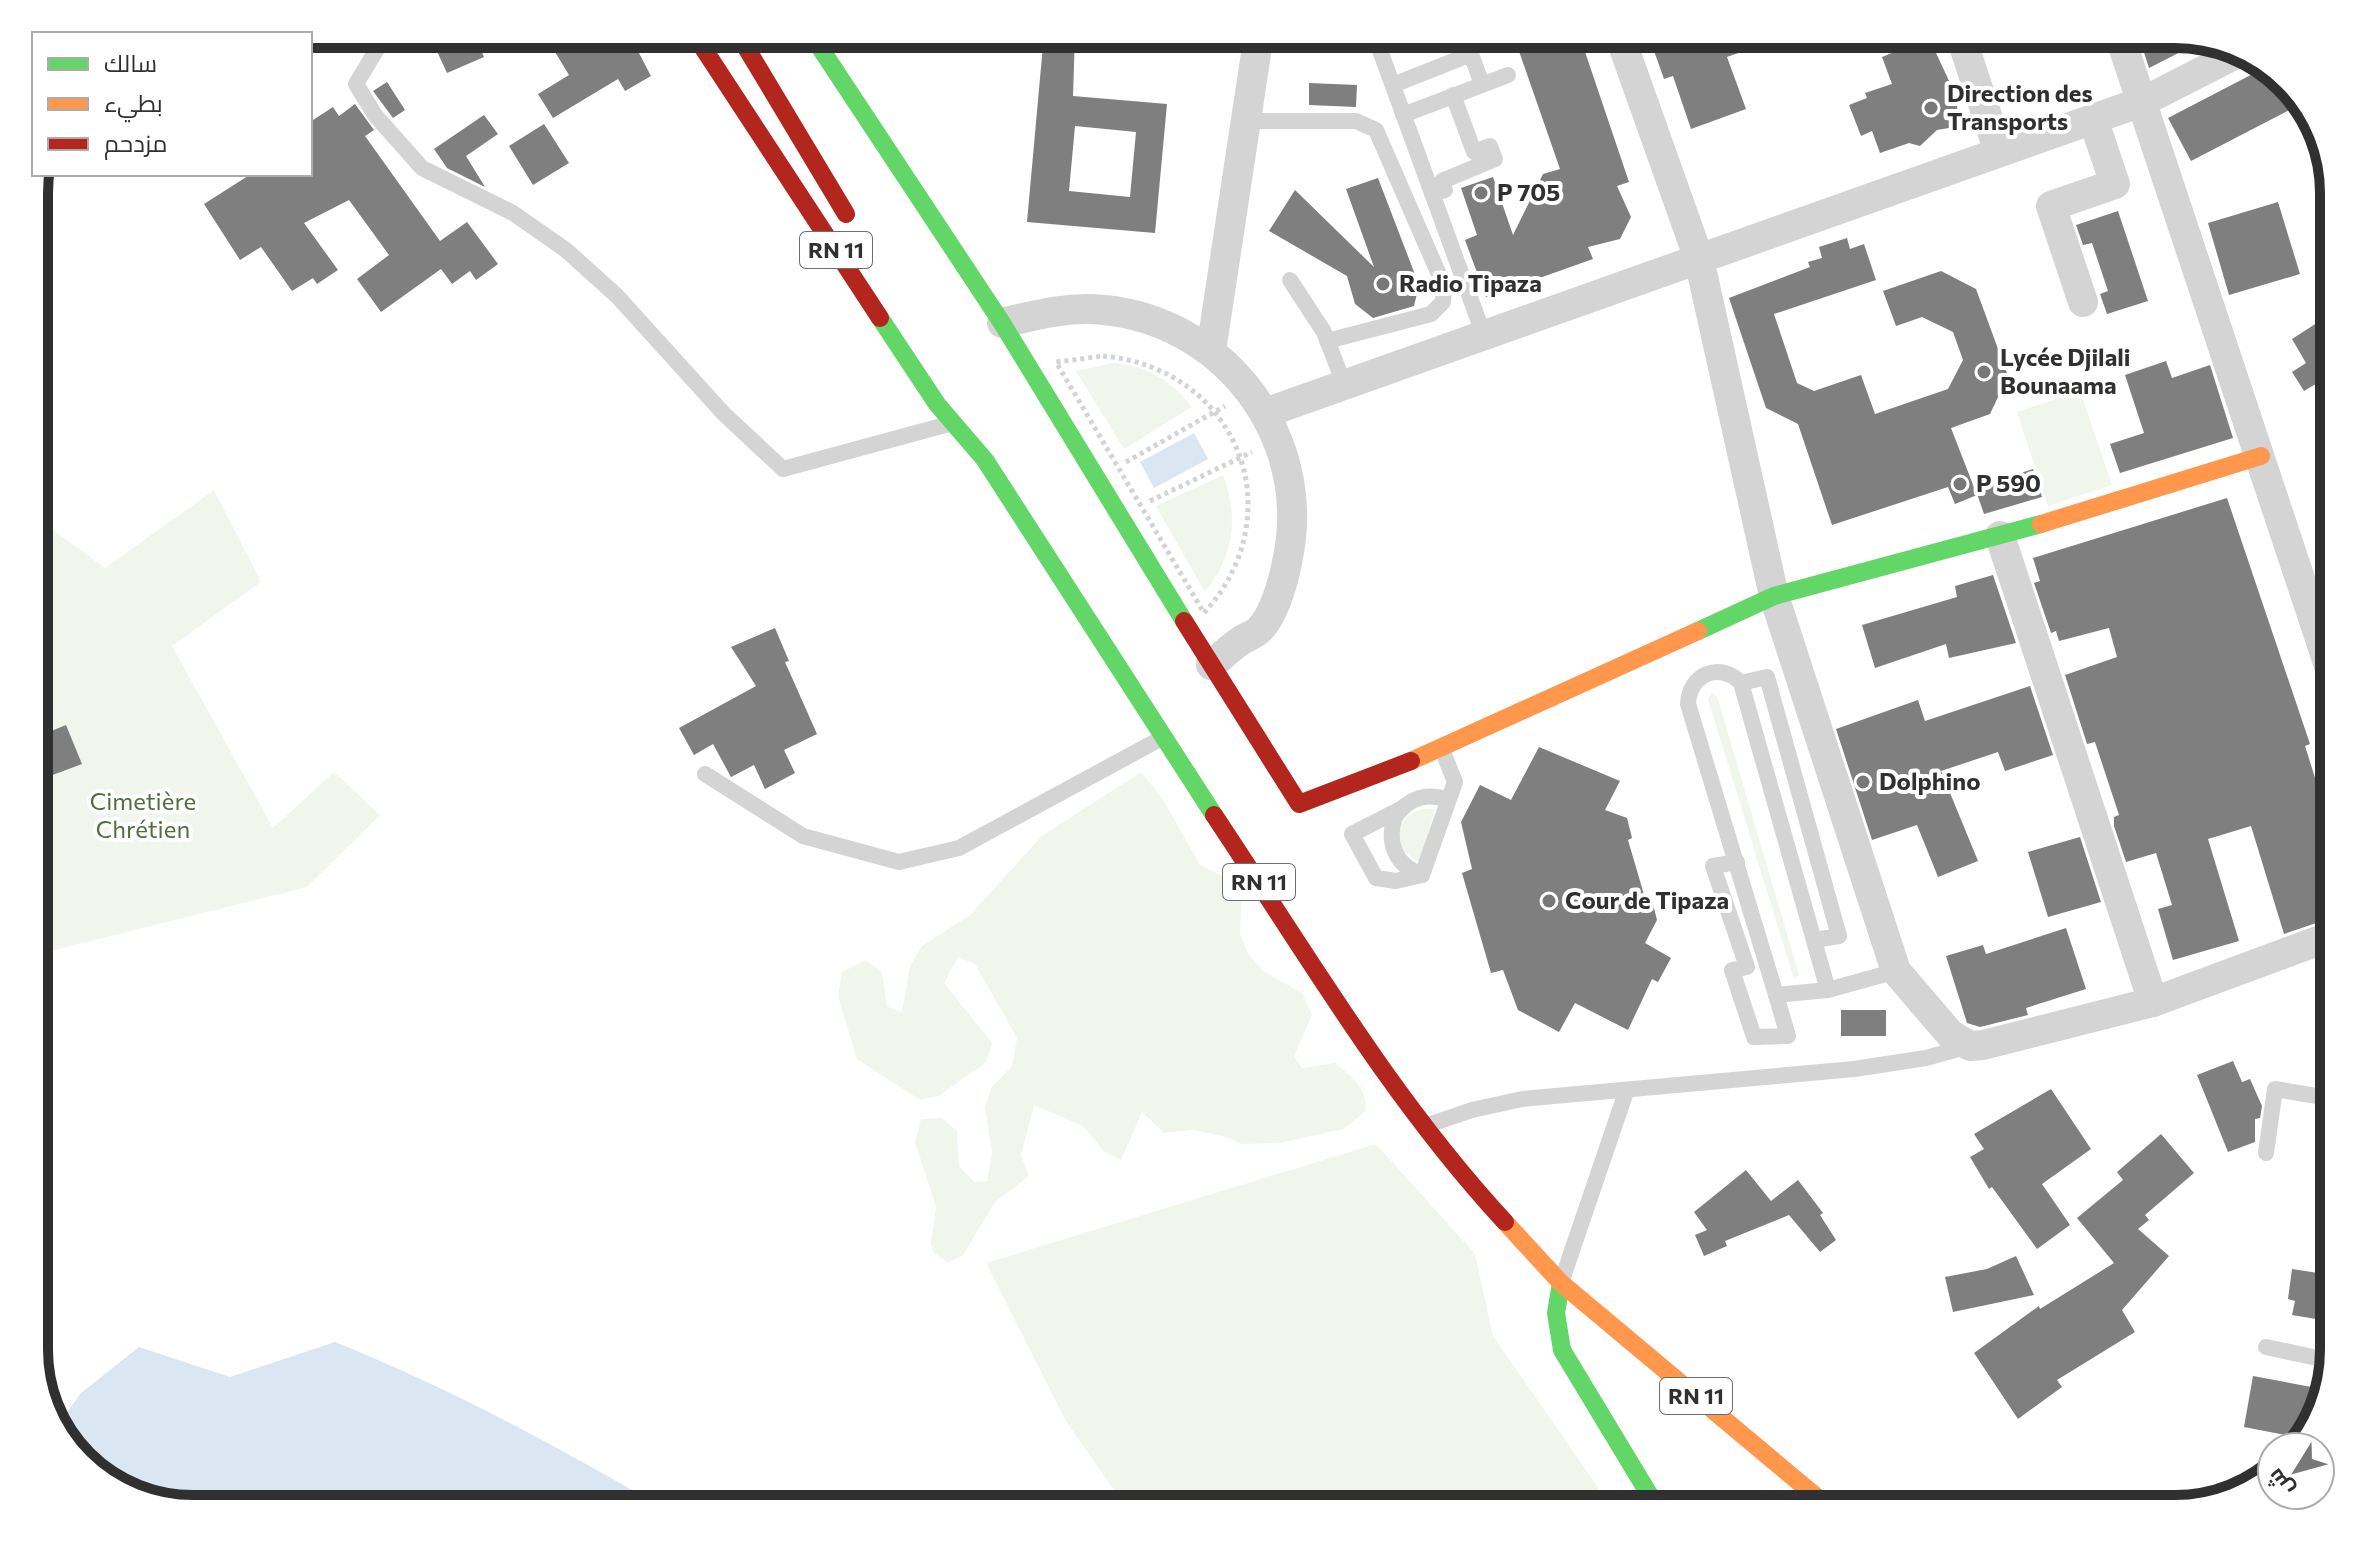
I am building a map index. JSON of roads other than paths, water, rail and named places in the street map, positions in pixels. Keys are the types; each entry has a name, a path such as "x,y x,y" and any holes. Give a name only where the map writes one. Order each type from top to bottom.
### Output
{"main road":[{"name":"RN 11","path":"703,48 950,423 985,460"},
{"name":"RN 11","path":"746,48 853,225"},
{"path":"820,48 1002,323 1299,804 1442,749 1774,596 2000,536 2261,456"},
{"name":"RN 11","path":"958,401 985,460 1162,738 1423,1126 1514,1236 1561,1283 1814,1495"},
{"path":"1561,1283 1556,1313 1562,1350 1650,1495"}],"street":[{"path":"1211,351 1257,48"},
{"path":"1624,48 1699,259 1774,596 1896,971 1950,1034 1970,1046 2153,1002 2320,940"},
{"path":"1965,48 1999,152"},
{"path":"2124,48 2320,638"},
{"path":"1260,404 1344,384 2144,101 2228,58"},
{"path":"2083,302 2051,206 2115,184 2093,119"},
{"path":"1002,323 1064,310 1103,309 1141,316 1178,330 1211,351 1260,404 1279,440 1290,478 1293,518 1282,582 1260,629 1211,665"},
{"path":"2000,536 2153,1002"}],"lane":[{"path":"378,48 356,84 375,115 422,168 513,213 566,250 617,296 724,414 783,469 950,423"},
{"path":"1379,48 1483,333"},
{"path":"1393,85 1471,54 1482,84"},
{"path":"1403,115 1508,75"},
{"path":"1432,194 1445,190 1442,181 1495,159 1490,146 1474,152 1453,95"},
{"path":"1246,121 1356,121 1376,130 1444,286 1443,302 1431,314 1327,341"},
{"path":"1290,280 1327,341 1344,384"},
{"path":"1737,862 1713,866 1747,967 1732,970 1754,1037 1788,1036 1737,862 1688,704 1694,683 1706,673 1722,672 1741,683 1767,677 1839,936 1814,940"},
{"path":"1741,683 1828,990"},
{"path":"705,774 803,836 899,862 959,848 1162,738"},
{"path":"1422,875 1455,782 1442,749"},
{"path":"1422,875 1396,881 1376,878 1352,834 1418,798 1448,800"},
{"path":"1401,809 1392,827 1393,848 1404,865 1422,875"},
{"path":"1776,995 1828,990 1896,971"},
{"path":"1423,1126 1472,1110 1522,1099 1854,1069 1926,1058 1970,1046"},
{"path":"2266,1153 2275,1089 2320,1097"},
{"path":"1561,1283 1626,1092"},
{"path":"2266,1347 2320,1359"}],"place":[{"name":"Direction des Transports","path":"1931,108"},
{"name":"P 705","path":"1481,193"},
{"name":"Radio Tipaza","path":"1383,284"},
{"name":"Lycée Djilali Bounaama","path":"1984,372"},
{"name":"P 590","path":"1960,484"},
{"name":"Dolphino","path":"1863,782"},
{"name":"Cour de Tipaza","path":"1549,901"}],"park label":[{"name":"Cimetière Chrétien","path":"143,816"}]}
